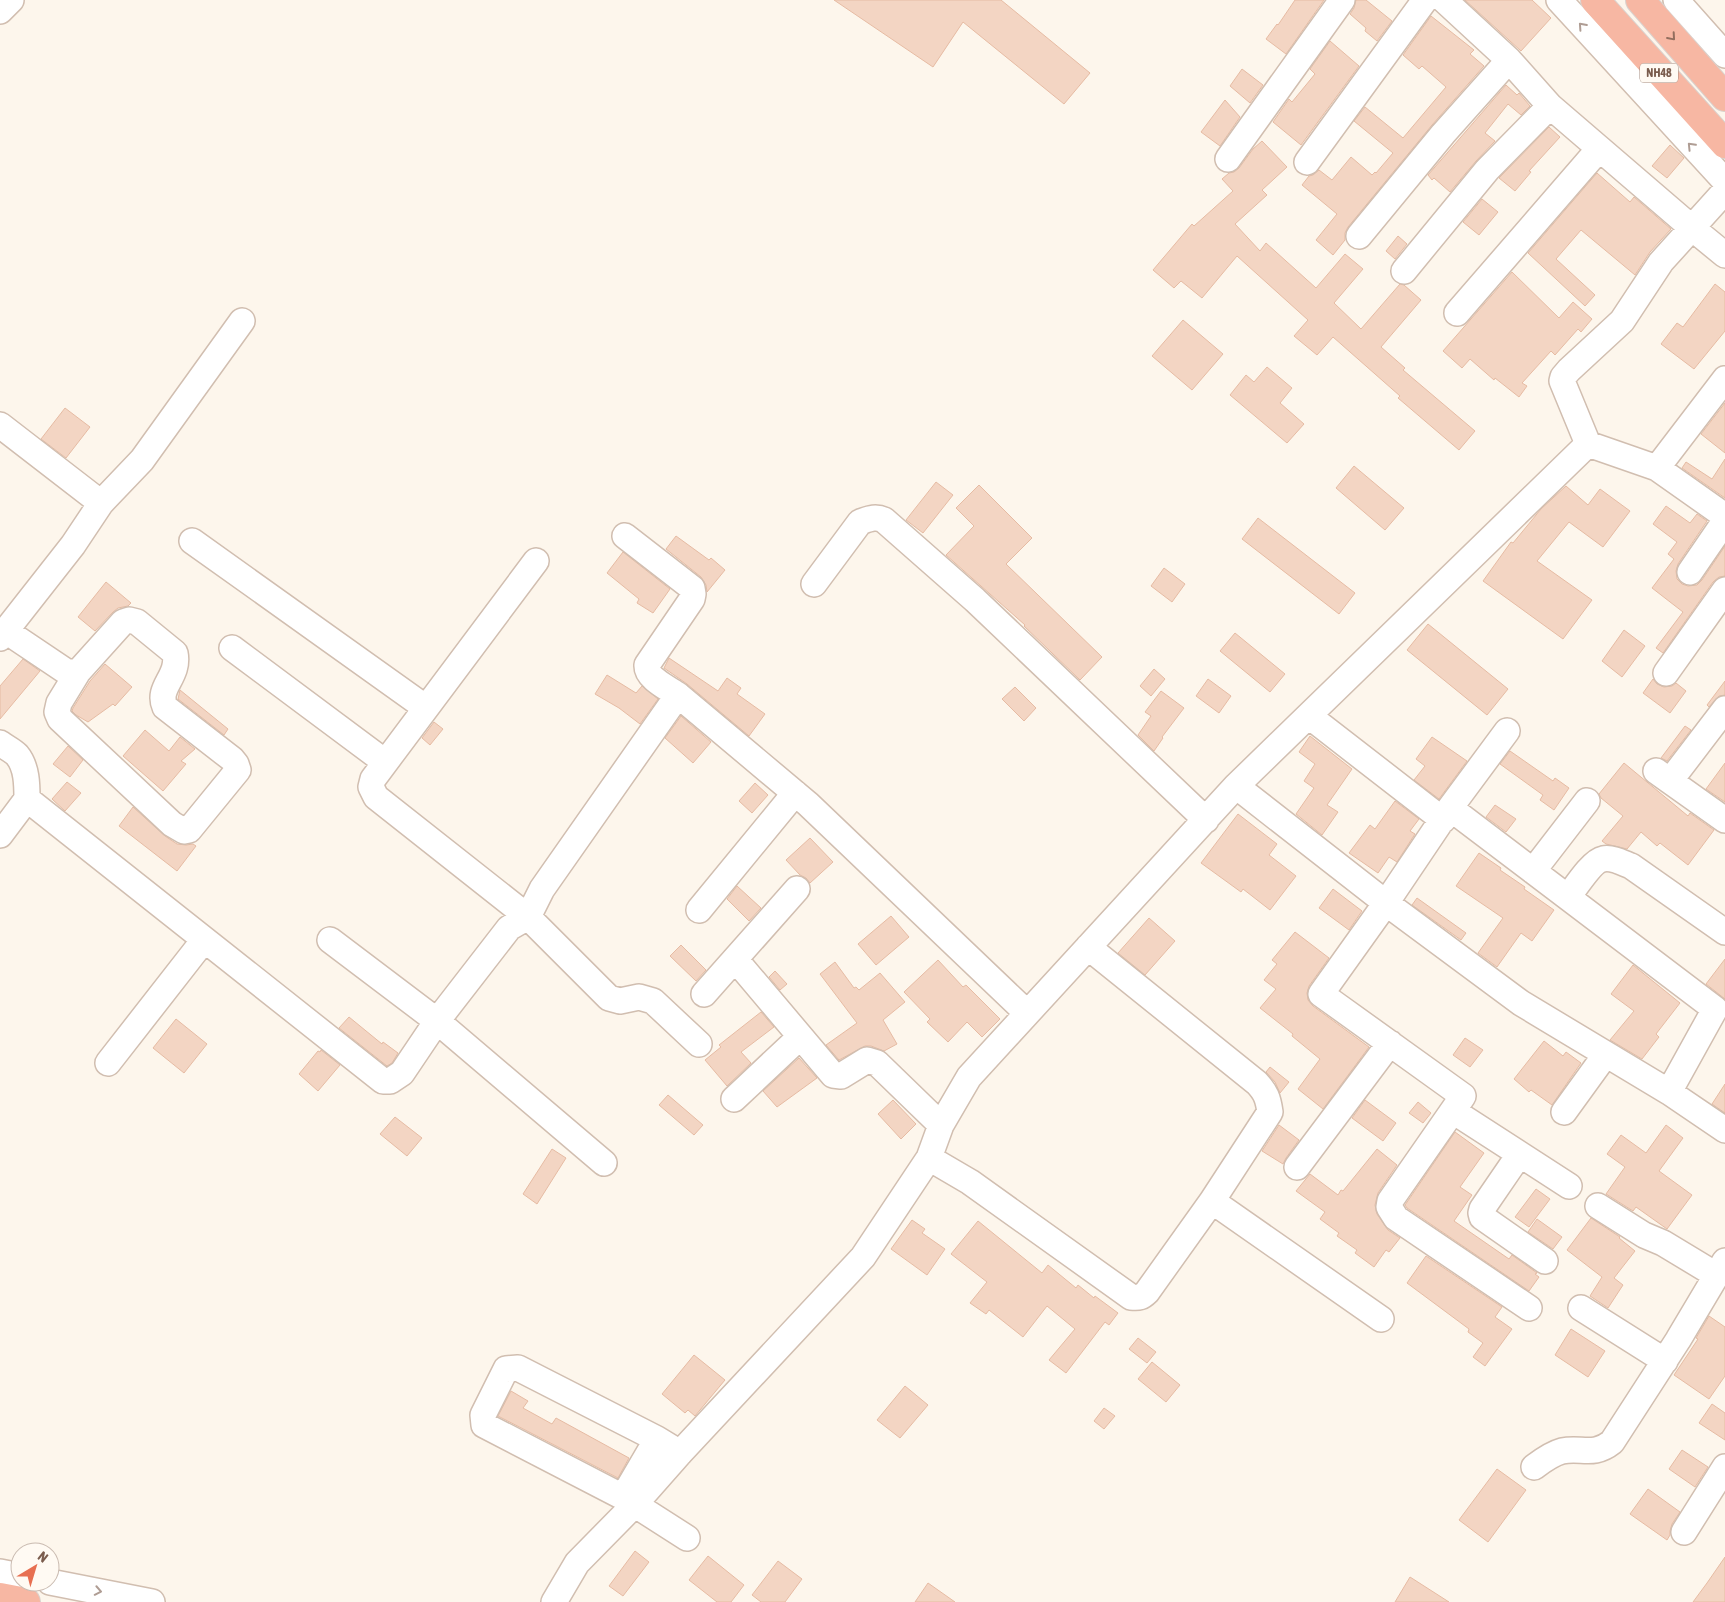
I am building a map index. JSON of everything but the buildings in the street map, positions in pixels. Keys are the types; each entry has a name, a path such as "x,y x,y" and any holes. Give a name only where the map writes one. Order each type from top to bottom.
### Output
{"highway":[{"name":"NH48","path":"1595,0 1725,144"},
{"name":"NH48","path":"1640,0 1725,97"},
{"path":"0,1597 26,1602"}],"street":[{"path":"0,11 11,0"},
{"path":"1228,159 1342,0"},
{"path":"1306,162 1425,0"},
{"path":"1444,0 1509,60 1550,106 1725,255"},
{"path":"1559,0 1725,181"},
{"path":"1676,0 1725,55"},
{"path":"1359,236 1443,134 1509,60"},
{"path":"1404,271 1487,170 1550,106"},
{"path":"1457,313 1599,149"},
{"path":"1725,191 1661,262 1622,321 1569,370 1562,381 1588,444 1657,468 1725,516"},
{"path":"78,672 59,702 57,712 60,719 172,824 184,830 189,830 238,770 232,759 165,707 162,701 163,692 176,666 175,653 137,622 130,620 123,622 78,672 68,672 3,635 73,545 101,503 142,460 242,321"},
{"path":"1657,468 1725,379"},
{"path":"0,425 101,503"},
{"path":"554,1602 577,1563 629,1501 680,1453 863,1257 929,1158 941,1125 969,1077 1236,786 1588,444"},
{"path":"814,584 860,522 878,517 884,520 975,600 1206,820"},
{"path":"1690,572 1725,521"},
{"path":"625,536 692,588 692,600 647,665 647,671 650,675 678,695 822,816 1027,1013"},
{"path":"192,540 426,708"},
{"path":"536,561 385,762 373,779 371,787 376,797 528,917 609,998 620,1001 640,997 654,1001 699,1044"},
{"path":"1666,673 1725,590"},
{"path":"232,648 385,762"},
{"path":"27,799 383,1081 390,1081 402,1073 437,1021 509,928 528,917 542,889 678,695"},
{"path":"1725,709 1663,776 1725,820"},
{"path":"1309,716 1446,814 1533,871 1715,1009 1670,1092"},
{"path":"1507,731 1446,814 1321,994 1463,1096 1390,1201 1389,1207 1396,1218 1529,1308"},
{"path":"0,743 17,755 27,779 27,799 0,835"},
{"path":"1236,786 1386,903 1521,1003 1670,1092 1725,1130"},
{"path":"699,910 795,793"},
{"path":"1533,871 1587,801"},
{"path":"1568,897 1594,864 1603,859 1616,861 1631,866 1725,932"},
{"path":"704,994 797,889"},
{"path":"108,1063 204,940"},
{"path":"330,940 437,1021 604,1163"},
{"path":"929,1158 970,1182 1131,1297 1138,1298 1148,1292 1212,1201 1270,1112 1266,1093 1257,1083 1088,947"},
{"path":"735,959 833,1076 841,1076 867,1060 877,1063 941,1125"},
{"path":"734,1099 800,1037"},
{"path":"1298,1167 1390,1043"},
{"path":"1564,1112 1606,1054"},
{"path":"1453,1111 1569,1186"},
{"path":"1520,1155 1481,1213 1482,1217 1545,1261"},
{"path":"1212,1201 1381,1319"},
{"path":"1534,1467 1548,1457 1562,1451 1598,1450 1612,1442 1722,1265 1663,1244 1644,1235 1598,1206"},
{"path":"1581,1308 1664,1361"},
{"path":"680,1453 657,1439 518,1368 506,1369 483,1415 484,1426 629,1501 687,1538"},
{"path":"629,1501 657,1439"},
{"path":"1684,1532 1725,1467"},
{"path":"60,1584 152,1602"}]}
